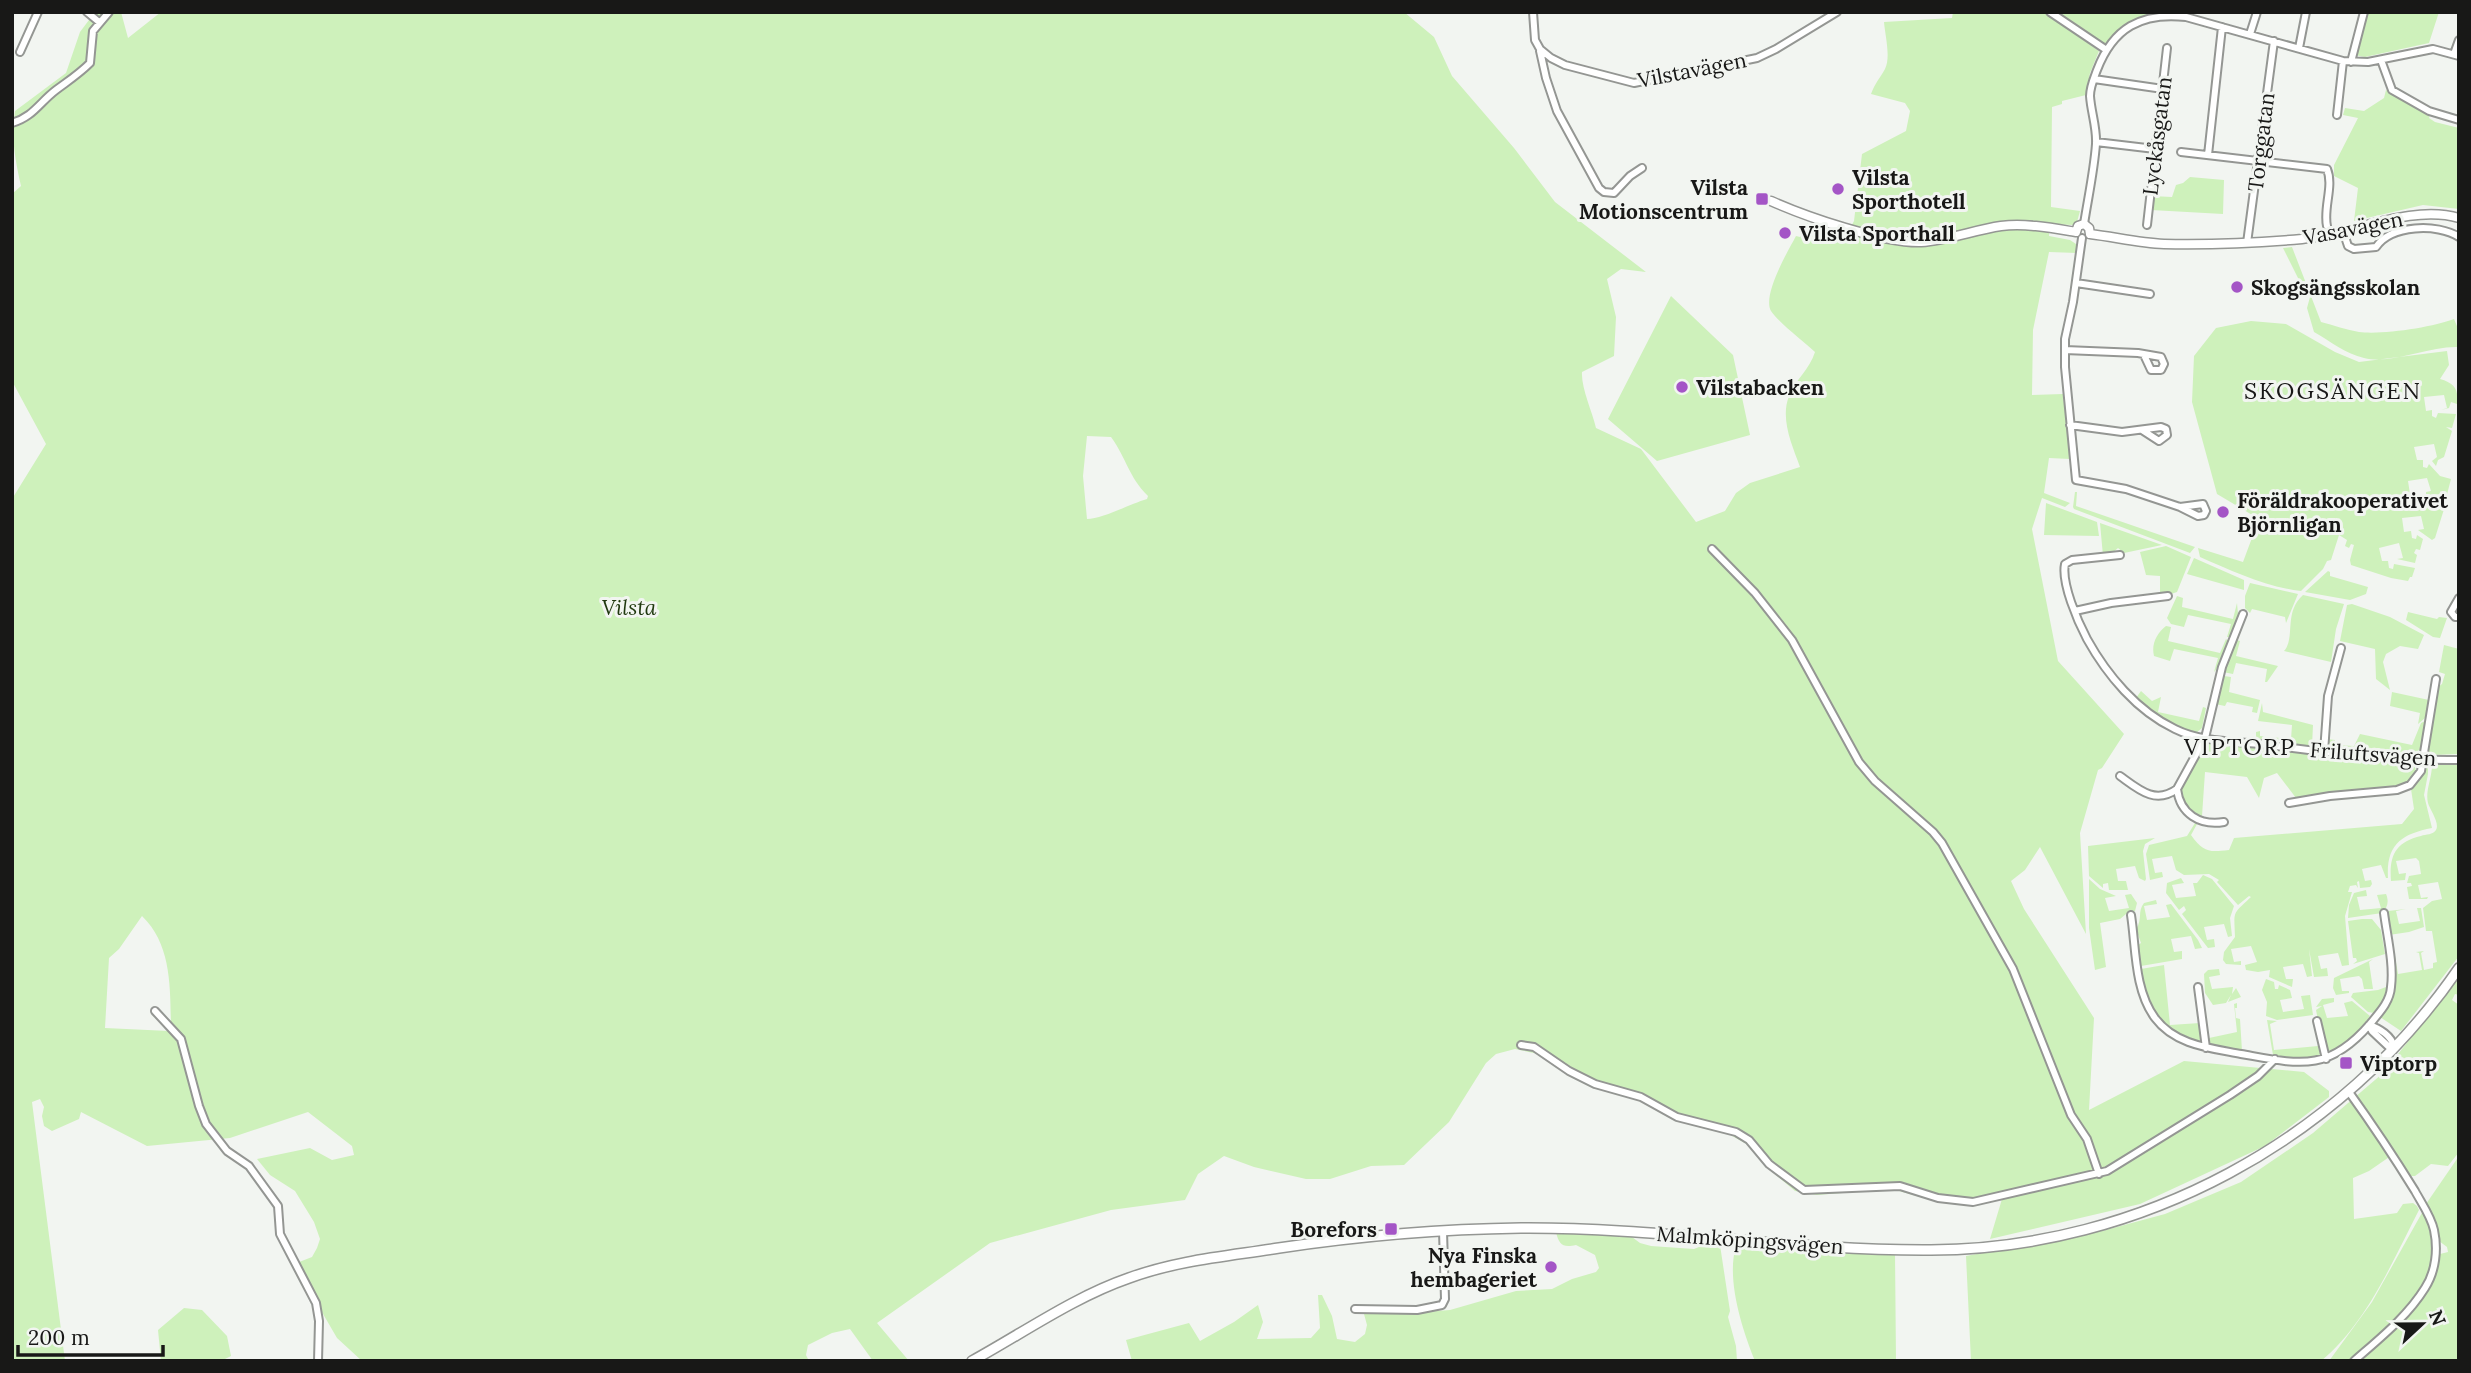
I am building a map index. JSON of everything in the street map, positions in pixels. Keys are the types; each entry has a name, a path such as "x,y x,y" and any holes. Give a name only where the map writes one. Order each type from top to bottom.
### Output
{"main road":[{"name":"Malmköpingsvägen","path":"972,1361 1110,1285 1163,1267 1300,1245 1443,1231 1589,1229 1907,1250 1957,1250 2010,1245 2108,1223 2206,1185 2281,1143 2348,1092 2394,1047 2459,968"}],"street":[{"path":"20,52 38,12"},
{"path":"87,12 99,22"},
{"path":"12,123 31,115 90,63 93,31 109,12"},
{"path":"1533,12 1534,35 1557,111 1599,187 1604,192 1614,192 1642,168"},
{"name":"Vilstavägen","path":"1540,49 1565,65 1626,82 1641,83 1757,58 1837,12"},
{"path":"2050,12 2105,49"},
{"path":"2202,21 2204,12"},
{"path":"2250,34 2257,12"},
{"path":"2298,48 2306,12"},
{"path":"2337,115 2347,62 2364,12"},
{"path":"2180,507 2126,489 2076,480 2065,350 2083,235 2089,228 2084,224 2096,142 2090,95 2105,49 2125,29 2160,16 2202,21 2347,62 2381,60 2433,49 2456,55 2459,40"},
{"path":"2208,155 2222,27"},
{"name":"Torggatan","path":"2247,243 2274,41"},
{"name":"Lyckåsgatan","path":"2147,225 2168,48"},
{"path":"2381,60 2392,90 2429,111 2459,120"},
{"path":"2094,79 2163,89"},
{"path":"2096,142 2155,149"},
{"path":"2181,152 2327,169 2327,226"},
{"name":"Vasavägen","path":"1770,201 1806,216 1908,242 1948,238 2009,226 2034,226 2083,235 2132,237 2172,243 2247,243 2305,238 2414,215 2442,214 2459,218"},
{"path":"2343,231 2348,246 2354,249 2376,247 2387,235 2423,228 2459,237"},
{"path":"2076,283 2150,294"},
{"path":"2065,350 2144,355"},
{"path":"2070,425 2104,431 2142,430"},
{"path":"1712,549 1755,593 1792,640 1860,762 1875,781 1933,832 1942,844 2013,969 2071,1115 2087,1139 2099,1174"},
{"name":"Friluftsvägen","path":"2120,555 2072,560 2065,564 2075,611 2096,655 2126,693 2170,727 2184,734 2205,738 2324,752 2422,760 2459,760"},
{"path":"2075,611 2111,603 2168,596"},
{"path":"2459,598 2451,611 2452,615 2459,617"},
{"path":"2120,776 2149,795 2161,796 2177,789 2205,738 2220,675 2243,614"},
{"path":"2324,752 2328,696 2341,648"},
{"path":"2289,803 2405,788 2418,776 2436,679"},
{"path":"2177,789 2180,803 2189,815 2208,823 2224,822"},
{"path":"2131,915 2141,988 2151,1011 2162,1026 2192,1044 2206,1048 2307,1063 2326,1059 2348,1048 2382,1010 2391,989 2384,913"},
{"path":"2198,987 2206,1048"},
{"path":"155,1012 181,1039 206,1124 227,1151 249,1166 275,1201 280,1234 316,1303 319,1321 318,1361"},
{"path":"2317,1021 2326,1059"},
{"path":"2369,1025 2389,1047 2394,1047"},
{"path":"1521,1045 1534,1047 1569,1071 1595,1084 1635,1094 1677,1116 1728,1129 1743,1136 1769,1164 1804,1190 1900,1186 1938,1198 1981,1201 2099,1174 2115,1167 2230,1095 2258,1076 2275,1059"},
{"path":"2348,1092 2379,1133 2426,1211 2434,1230 2436,1247 2434,1266 2426,1287 2384,1335 2354,1361"},
{"path":"1355,1309 1417,1310 1442,1305 1445,1299 1443,1231"}],"green space":[{"name":"Vilsta","path":"95,12 121,12 128,38 161,12 1404,12 1434,37 1452,76 1514,148 1555,202 1646,272 1621,269 1607,279 1616,317 1614,356 1582,372 1583,385 1596,428 1641,449 1696,522 1725,511 1736,493 1750,483 1800,467 1786,423 1787,405 1792,390 1815,352 1774,316 1769,304 1770,295 1787,252 1796,236 1800,237 1807,223 1847,234 1854,221 1862,154 1906,131 1910,111 1905,103 1871,94 1887,64 1884,22 1952,18 1953,12 2045,12 2099,51 2090,73 2086,95 2062,101 2062,104 2052,107 2051,207 2080,211 2077,222 2073,225 2050,224 2049,236 2070,240 2079,246 2077,253 2049,252 2033,330 2032,395 2063,394 2070,459 2049,458 2044,493 2070,503 2065,507 2042,498 2032,529 2058,661 2124,734 2098,770 2080,833 2086,934 2040,847 2025,870 2011,881 2024,909 2094,1018 2089,1110 2184,1061 2304,1072 2329,1091 2329,1097 2265,1146 2140,1204 1990,1239 2002,1199 1956,1204 1892,1189 1817,1195 1795,1191 1765,1166 1750,1146 1725,1132 1671,1117 1637,1098 1593,1088 1569,1076 1543,1055 1515,1049 1496,1054 1486,1063 1449,1122 1404,1165 1371,1166 1330,1179 1306,1179 1254,1167 1224,1156 1198,1174 1185,1200 1111,1210 990,1243 877,1323 909,1361 873,1361 850,1329 832,1333 808,1345 806,1355 809,1361 362,1361 337,1338 294,1264 312,1257 317,1248 320,1239 314,1222 295,1191 270,1175 257,1159 310,1148 332,1160 354,1155 352,1146 308,1112 230,1138 147,1146 81,1112 79,1119 52,1131 44,1126 44,1107 40,1099 32,1102 65,1361 12,1361 12,499 46,444 12,381 12,194 21,186 13,131 15,111 66,73 80,32","holes":["1087,436 1111,437 1136,481 1148,496 1147,499 1087,519 1083,476","142,916 152,927 164,954 170,997 169,1031 105,1028 109,958 119,949"]},
{"path":"2056,12 2149,14 2122,26 2106,43 2102,43"},
{"path":"2439,12 2429,43 2365,57 2354,55 2366,14"},
{"path":"2386,90 2430,115 2429,118 2435,122 2459,128 2459,209 2423,205 2354,221 2358,188 2334,176 2334,165 2358,118 2343,115 2345,108 2364,111 2384,98"},
{"path":"2190,177 2224,180 2223,214 2151,210 2152,196 2172,197 2176,185"},
{"path":"2292,247 2321,322 2369,333 2408,330 2454,319 2459,331 2458,347 2375,359 2357,356 2338,347 2314,332 2307,308 2310,297 2283,248"},
{"name":"Vilstabacken","path":"1671,296 1733,355 1750,435 1657,461 1608,419"},
{"path":"2251,321 2286,324 2335,352 2359,362 2447,351 2449,365 2440,379 2454,387 2457,404 2451,402 2449,408 2441,410 2447,408 2444,395 2424,397 2426,411 2432,410 2432,416 2436,418 2438,413 2456,414 2452,428 2446,427 2452,431 2444,457 2438,460 2436,466 2432,461 2437,457 2434,444 2414,447 2417,460 2423,460 2423,467 2427,468 2429,464 2440,476 2451,479 2445,502 2426,496 2426,492 2431,491 2427,478 2408,481 2410,494 2417,494 2419,501 2423,503 2425,498 2432,500 2430,507 2436,508 2438,503 2445,506 2435,538 2432,540 2418,530 2424,529 2421,516 2402,518 2404,532 2411,531 2412,538 2416,539 2417,535 2423,539 2420,550 2416,549 2414,553 2417,555 2415,563 2397,559 2403,558 2399,543 2379,548 2382,561 2388,561 2389,568 2393,569 2394,564 2415,568 2408,581 2351,565 2354,545 2351,544 2349,548 2345,546 2347,540 2339,535 2331,560 2327,561 2323,569 2301,591 2262,582 2200,557 2198,548 2243,562 2259,519 2217,494 2192,402 2194,356 2216,328"},
{"path":"2075,492 2076,506 2195,547 2190,553 2074,509"},
{"path":"2046,503 2097,522 2099,536 2044,535"},
{"path":"2100,523 2162,545 2124,553 2118,548 2110,555 2103,556"},
{"path":"2166,546 2191,557 2177,592 2168,595 2160,593 2160,576 2146,575 2140,552"},
{"path":"2194,558 2244,580 2244,590 2187,574"},
{"path":"2328,571 2330,576 2368,587 2366,594 2350,600 2305,592"},
{"path":"2250,583 2298,594 2286,623 2285,617 2252,609 2250,613 2245,608 2245,596"},
{"path":"2303,595 2344,604 2336,629 2331,662 2284,651 2289,639 2293,610"},
{"path":"2177,596 2183,598 2182,607 2233,619 2237,603 2238,614 2231,637 2227,637 2231,624 2188,615 2184,627 2171,624 2167,618"},
{"path":"2352,604 2390,617 2424,635 2418,649 2400,646 2386,654 2383,662 2390,690 2376,679 2375,649 2340,641 2347,605"},
{"path":"2408,612 2437,619 2447,618 2440,638 2433,637 2406,620"},
{"path":"2166,626 2171,627 2168,641 2220,653 2226,639 2228,641 2216,670 2214,672 2218,658 2174,649 2170,661 2154,656 2156,639"},
{"path":"2237,640 2240,641 2236,656 2278,666 2267,682 2267,669 2236,663 2233,674 2223,672"},
{"path":"2444,645 2459,649 2459,754 2431,755 2426,749 2438,687 2445,674 2439,672"},
{"path":"2221,677 2231,677 2229,692 2260,700 2257,713 2252,712 2253,707 2227,702 2225,706 2215,704"},
{"path":"2141,691 2152,701 2161,697 2158,712 2199,721 2203,707 2206,708 2202,728 2196,733 2175,727 2136,698"},
{"path":"2392,692 2429,700 2425,718 2418,724 2420,713 2390,706"},
{"path":"2262,703 2263,712 2313,725 2312,746 2256,740 2256,732 2260,731 2260,736 2291,739 2292,725 2258,721"},
{"path":"2425,721 2421,749 2411,755 2329,747 2326,744 2327,739 2335,740 2335,745 2354,746 2360,734 2412,745 2421,723"},
{"path":"2212,741 2414,764 2417,774 2408,783 2396,786 2296,798 2277,773 2264,778 2259,798 2247,777 2205,772 2202,816 2191,811 2185,804 2181,790 2191,766"},
{"path":"2428,765 2424,795 2432,828 2404,837 2398,842 2390,857 2388,878 2381,865 2362,869 2365,881 2371,880 2370,887 2360,888 2359,881 2358,888 2356,885 2350,886 2348,892 2352,892 2345,916 2349,965 2342,966 2338,953 2318,956 2321,969 2327,968 2328,976 2314,977 2309,949 2312,976 2307,977 2303,964 2283,967 2286,979 2293,979 2292,987 2269,977 2270,970 2246,970 2245,965 2257,962 2251,946 2231,949 2234,962 2241,961 2241,965 2226,964 2223,960 2224,952 2235,937 2236,914 2251,897 2238,905 2217,882 2219,880 2209,874 2184,875 2176,870 2172,856 2152,859 2155,873 2162,872 2163,877 2150,880 2146,854 2149,845 2187,836 2195,823 2197,824 2191,835 2203,848 2216,851 2229,850 2234,838 2402,824 2414,809 2411,789"},
{"path":"2432,765 2459,765 2459,956 2401,1031 2380,1017 2393,996 2395,956 2398,974 2422,970 2419,953 2416,952 2424,951 2421,953 2424,970 2433,968 2433,963 2437,962 2432,931 2426,931 2423,908 2432,901 2442,899 2438,882 2418,885 2421,898 2428,897 2427,899 2409,899 2407,887 2412,886 2407,883 2409,876 2421,874 2419,861 2416,858 2396,861 2399,874 2406,873 2405,880 2391,881 2391,864 2396,851 2405,842 2436,830 2436,820 2427,798"},
{"path":"2155,838 2145,844 2143,851 2145,881 2139,878 2135,866 2116,869 2118,881 2126,881 2128,890 2109,890 2108,883 2103,884 2103,888 2089,876 2088,846"},
{"path":"2203,875 2212,879 2234,906 2230,918 2232,936 2228,937 2224,924 2204,927 2207,940 2214,939 2215,947 2208,948 2182,914 2186,910 2184,906 2179,910 2166,893 2167,883 2181,878 2184,883 2172,885 2176,898 2196,896 2193,883 2197,883"},
{"path":"2089,879 2100,889 2116,896 2105,898 2109,911 2129,908 2125,895 2131,894 2137,903 2135,911 2120,919 2100,923 2106,967 2095,970 2089,928"},
{"path":"2366,890 2367,896 2357,897 2360,910 2381,908 2377,895 2386,894 2386,908 2382,913 2348,918 2354,893"},
{"path":"2156,900 2157,904 2144,906 2147,920 2170,917 2166,905 2171,904 2202,948 2195,949 2191,936 2171,939 2174,952 2182,951 2182,959 2141,966 2138,945 2141,943 2136,929 2144,903"},
{"path":"2417,908 2421,908 2424,927 2389,935 2388,911 2406,909 2396,911 2399,924 2420,921"},
{"path":"2372,919 2381,930 2385,954 2353,964 2357,961 2353,958 2348,921"},
{"path":"2373,959 2369,962 2373,989 2364,989 2359,976 2340,979 2342,991 2349,993 2336,995 2333,988 2334,978"},
{"path":"2164,965 2170,1025 2200,1023 2202,1036 2199,1041 2186,1039 2165,1026 2151,1005 2141,969"},
{"path":"2219,969 2220,975 2209,977 2212,989 2233,987 2232,994 2236,988 2241,997 2228,1002 2231,995 2226,1003 2213,1005 2205,993 2204,974 2208,970"},
{"path":"2459,978 2459,995 2455,994 2452,1000 2459,1005 2459,1152 2448,1166 2431,1164 2415,1176 2409,1176 2395,1153 2369,1171 2353,1178 2354,1219 2397,1213 2403,1204 2413,1203 2419,1210 2365,1310 2352,1329 2321,1361 1971,1361 1966,1256 2102,1231 2165,1214 2241,1182 2313,1133 2382,1074"},
{"path":"2266,979 2274,982 2275,989 2278,989 2279,985 2290,990 2292,998 2280,1000 2283,1012 2304,1009 2301,996 2310,995 2313,1015 2277,1020 2266,1016 2267,1002 2262,990"},
{"path":"2386,987 2385,998 2374,1013 2368,1012 2351,997 2353,993"},
{"path":"2334,998 2334,1002 2323,1005 2327,1018 2348,1016 2344,1003 2352,1001 2370,1016 2352,1040 2333,1052 2326,1049 2321,1020 2318,1020 2316,1010 2322,1006 2316,1007 2322,999"},
{"path":"2237,1003 2236,1018 2240,1019 2242,1051 2209,1044 2209,1038 2237,1032 2234,1004"},
{"path":"2267,1020 2277,1021 2270,1024 2274,1050 2318,1046 2320,1054 2317,1058 2303,1059 2273,1055"},
{"path":"2459,1156 2459,1361 2357,1361 2400,1322 2436,1266 2440,1254 2448,1252 2447,1247 2439,1241 2435,1222 2426,1204"},
{"path":"2423,1211 2432,1234 2434,1253 2422,1286 2400,1315 2362,1352 2349,1360 2329,1361 2372,1302"},
{"path":"1556,1232 1628,1234 1640,1243 1651,1246 1694,1249 1704,1245 1720,1245 1730,1311 1728,1317 1737,1361 1132,1361 1126,1340 1189,1323 1200,1341 1258,1305 1263,1322 1257,1339 1311,1338 1320,1328 1318,1295 1322,1295 1332,1316 1337,1339 1355,1342 1365,1334 1367,1325 1364,1314 1368,1311 1399,1314 1450,1310 1516,1291 1552,1289 1572,1279 1596,1272 1599,1268 1595,1255 1576,1245 1562,1244"},
{"path":"1736,1246 1895,1253 1896,1361 1755,1361 1745,1334 1734,1288 1733,1259"},
{"path":"184,1308 202,1310 227,1336 231,1356 221,1361 161,1361 158,1330"}],"place":[{"name":"Vilsta Sporthotell","path":"1838,189"},
{"name":"Vilsta Motionscentrum","path":"1762,199"},
{"name":"Vilsta Sporthall","path":"1785,233"},
{"name":"Skogsängsskolan","path":"2237,287"},
{"name":"Vilstabacken","path":"1682,387"},
{"name":"Föräldrakooperativet Björnligan","path":"2223,512"},
{"name":"Viptorp","path":"2346,1063"},
{"name":"Borefors","path":"1391,1229"},
{"name":"Nya Finska hembageriet","path":"1551,1267"}],"district":[{"name":"SKOGSÄNGEN","path":"2333,390"},
{"name":"VIPTORP","path":"2240,746"}]}
